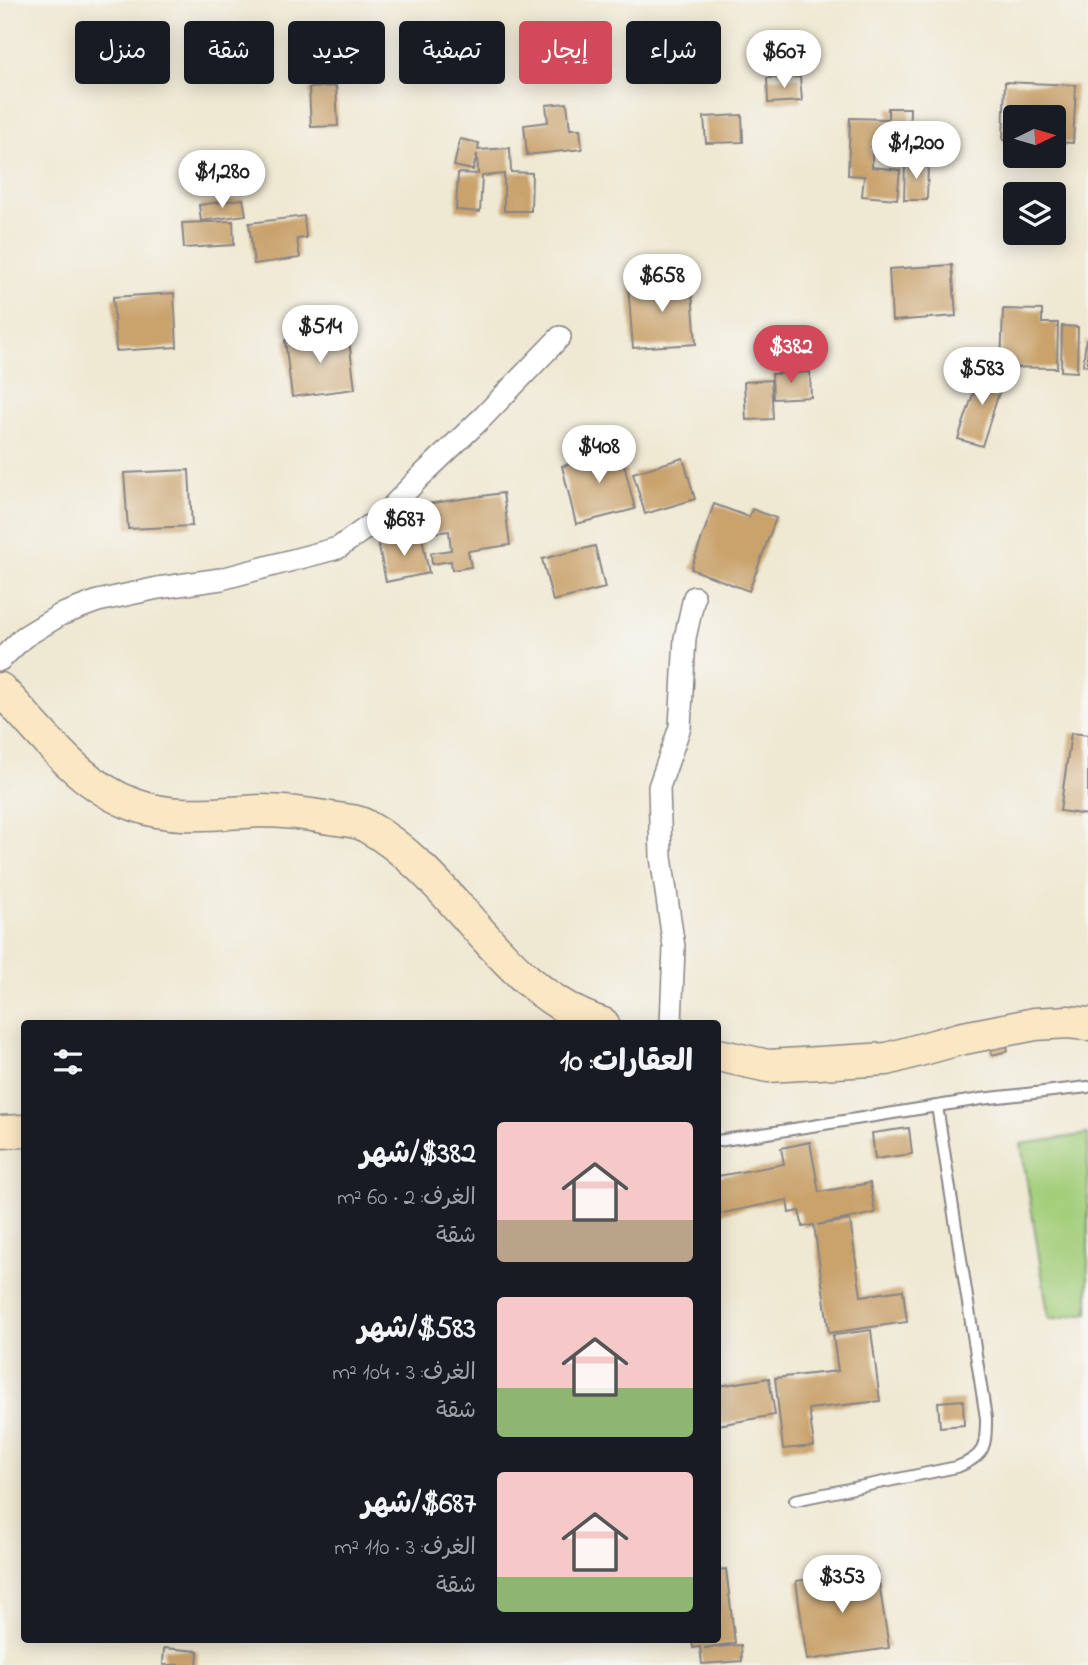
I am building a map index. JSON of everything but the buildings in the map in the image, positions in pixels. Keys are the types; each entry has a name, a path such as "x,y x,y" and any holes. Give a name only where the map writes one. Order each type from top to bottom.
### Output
{"main road":[{"path":"0,689 77,771 135,806 178,814 265,811 363,824 405,852 547,997 595,1020"},
{"path":"721,1073 768,1066 887,1059 959,1039 1035,1024 1088,1024"},
{"path":"721,1056 768,1066"},
{"path":"0,1132 21,1131"}],"street":[{"path":"0,660 24,637 60,615 98,601 158,588 221,579 338,548 383,516 560,337"},
{"path":"671,1020 674,947 662,857 659,787 680,727 685,638 694,597"}],"lane":[{"path":"721,1141 937,1106 1088,1087"},
{"path":"795,1500 957,1467 975,1460 986,1443 986,1418 937,1106"}],"green space":[{"path":"1088,1134 1088,1313 1049,1319 1021,1144"}]}
